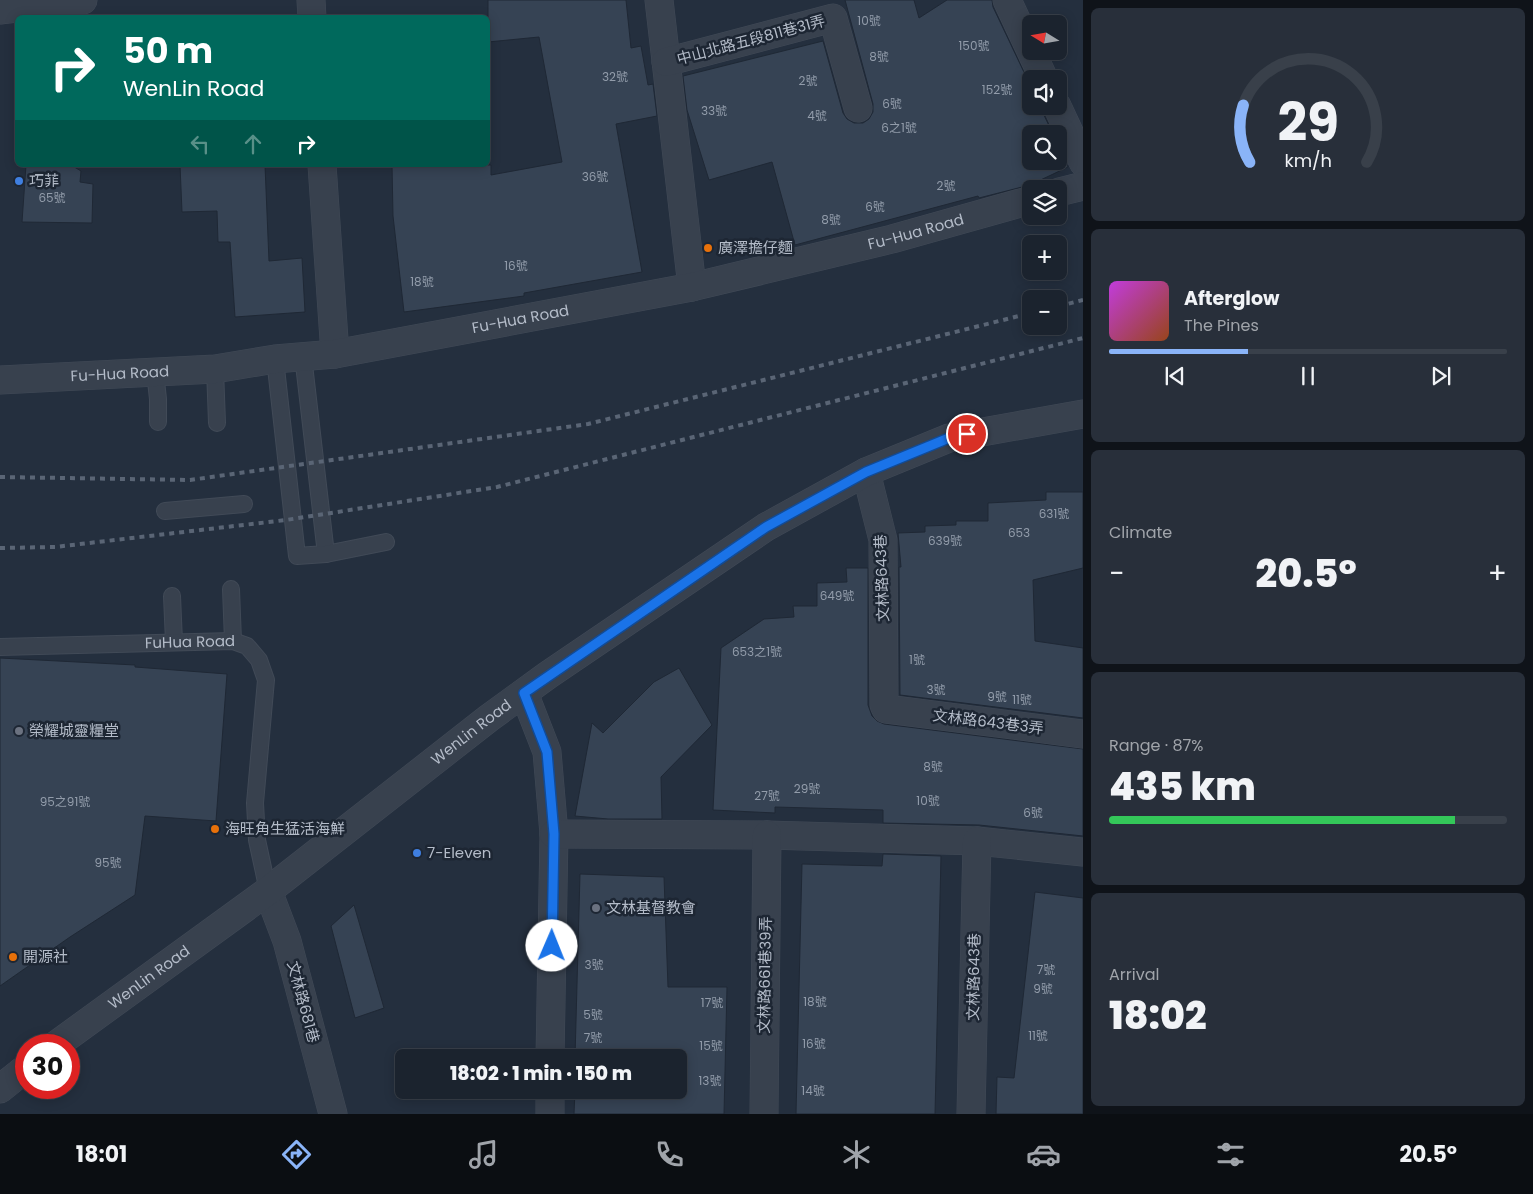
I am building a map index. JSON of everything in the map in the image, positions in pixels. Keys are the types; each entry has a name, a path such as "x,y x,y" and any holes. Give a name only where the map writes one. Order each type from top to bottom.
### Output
{"street":[{"path":"0,10 83,0"},
{"path":"311,0 312,15"},
{"path":"659,0 692,287"},
{"path":"1007,0 1040,70"},
{"name":"中山北路五段811巷31弄","path":"666,62 833,18 858,108"},
{"path":"1061,115 1083,162"},
{"path":"322,167 335,354"},
{"path":"1067,190 1083,186"},
{"name":"Fu-Hua Road","path":"0,380 215,369 275,359 335,354 692,287 892,239 1022,203"},
{"name":"WenLin Road","path":"71,1034 268,891 489,718 766,527 866,472 949,438 1083,414"},
{"name":"文林路643巷","path":"866,472 883,540 884,704 886,709 893,709"},
{"path":"524,693 547,752 554,834 550,1049"},
{"name":"文林路643巷3弄","path":"893,709 1083,734"},
{"path":"554,834 767,835 977,841 1083,852"},
{"name":"文林路661巷39弄","path":"764,1114 767,835"},
{"name":"文林路643巷","path":"971,1114 977,841"},
{"name":"文林路681巷","path":"268,891 287,941 333,1114"},
{"path":"0,1089 15,1077"},
{"path":"550,1099 550,1114"}],"lane":[{"path":"302,356 326,554"},
{"path":"275,359 297,556 326,554 386,542"},
{"path":"215,369 217,423"},
{"path":"155,372 158,422"},
{"path":"165,511 244,504"},
{"path":"231,589 233,641"},
{"path":"172,596 174,642"},
{"name":"FuHua Road","path":"0,647 233,641 247,646 258,660 266,680 255,803 257,840 268,891"}],"building":[{"path":"488,0 626,0 631,48 641,46 648,85 653,84 657,116 616,124 642,272 524,293 524,296 404,312 393,216 392,167 490,167 491,165 491,175 562,162 539,37 490,42 490,15 488,15"},
{"path":"845,0 914,0 919,18 947,0 992,0 993,7 1023,70 1022,115 1044,115 1049,125 1022,125 1022,170 1062,170 1041,180 1022,180 1022,187 979,198 978,196 795,245 772,162 709,180 687,110 683,76 823,41 843,113 847,119 854,123 863,123 869,119 873,112 873,104"},
{"path":"26,167 74,167 81,171 80,182 93,184 92,223 22,222"},
{"path":"180,167 265,167 269,261 302,258 305,312 235,317 230,242 218,242 217,211 182,212"},
{"path":"1046,492 1083,492 1083,568 1033,580 1035,641 1083,648 1083,718 900,695 899,567 901,567 898,533 925,532 925,526 956,525 956,521 988,521 988,503 1046,500"},
{"path":"846,568 868,568 868,705 872,716 884,724 1083,749 1083,836 979,825 883,823 883,810 775,807 775,813 713,810 721,648 764,619 794,617 793,606 817,606 817,583 847,582"},
{"path":"0,658 135,665 135,667 227,674 216,821 145,816 135,895 70,937 0,986"},
{"path":"679,668 712,725 661,777 662,819 608,819 575,816 592,723 603,733 654,682"},
{"path":"883,854 941,856 935,1114 796,1114 802,864 882,866"},
{"path":"580,874 664,877 668,987 727,987 724,1114 574,1114 575,1099 687,1099 687,1049 575,1049"},
{"path":"1035,892 1083,898 1083,1114 996,1114 997,1077 1014,1078"},
{"path":"354,905 384,1008 355,1018 331,926"}],"railway":[{"path":"1067,304 1083,300"},
{"path":"0,477 190,480 588,424 1022,315"},
{"path":"0,548 55,547 286,520 497,487 1083,338"}],"place":[{"name":"巧菲","path":"19,181"},
{"name":"廣澤擔仔麵","path":"708,248"},
{"name":"榮耀城靈糧堂","path":"19,731"},
{"name":"海旺角生猛活海鮮","path":"215,829"},
{"name":"7-Eleven","path":"417,853"},
{"name":"文林基督教會","path":"596,908"},
{"name":"開源社","path":"13,957"}],"route":[{"path":"552,946 554,834 547,752 524,693 766,527 866,472 949,438 967,434"}]}
